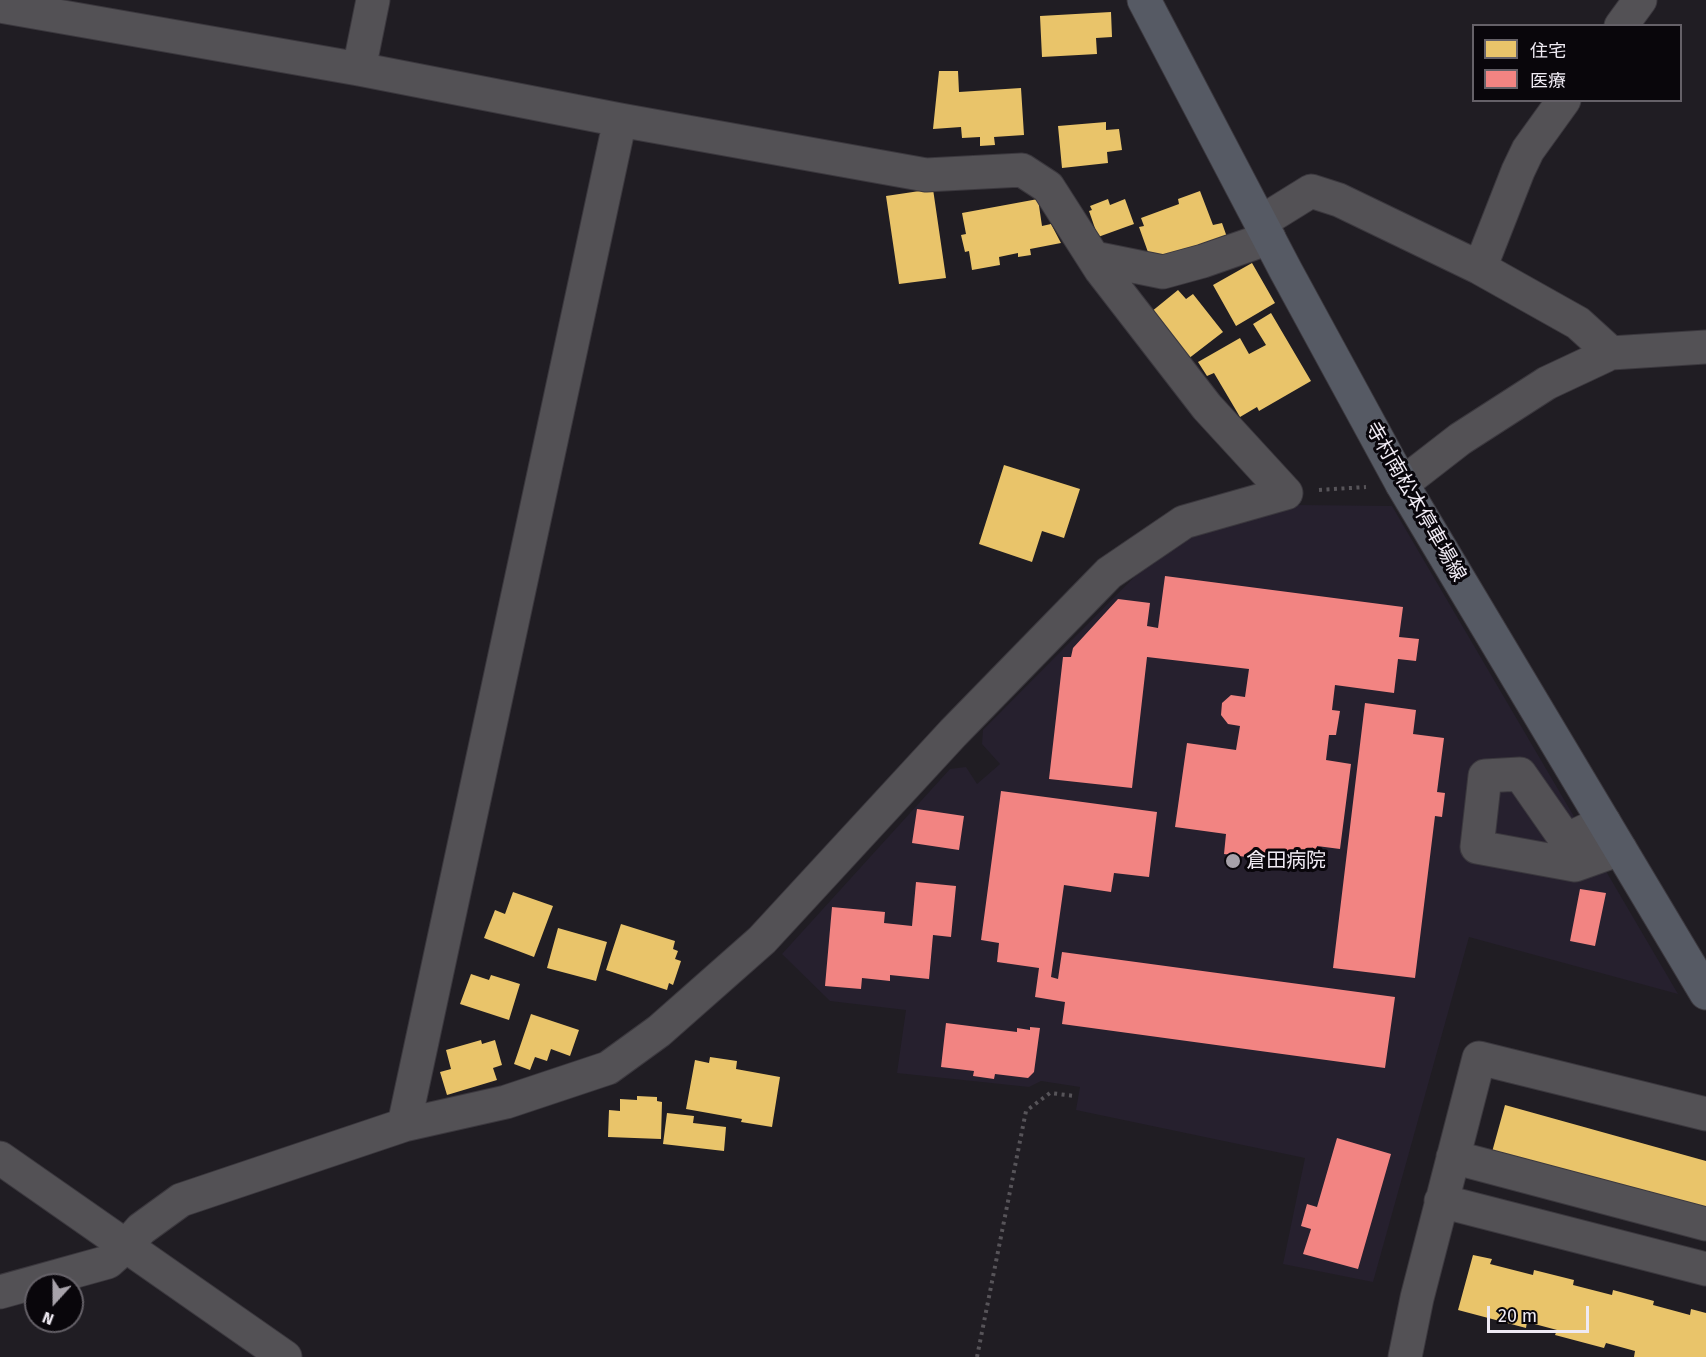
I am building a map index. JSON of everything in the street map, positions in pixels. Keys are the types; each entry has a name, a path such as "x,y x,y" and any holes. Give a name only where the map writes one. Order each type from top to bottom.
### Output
{"main road":[{"name":"寺村南松本停車場線","path":"1144,0 1402,484 1706,993"}],"street":[{"path":"359,69 373,0"},
{"path":"1622,24 1640,0"},
{"path":"0,6 359,69 620,120 926,175 1022,170 1048,187 1101,270 1207,407 1286,493 1184,522 1109,573 953,733 762,940 659,1031 608,1068 506,1102 404,1125 181,1200 141,1228 108,1262 0,1292"},
{"path":"1480,268 1528,150 1563,102"},
{"path":"404,1125 620,120"},
{"path":"1094,258 1163,272 1203,261 1265,230 1311,191 1339,200 1480,268 1578,323 1611,353"},
{"path":"1402,484 1460,439 1547,383 1611,353 1706,347"},
{"path":"1405,1357 1441,1201 1479,1058 1706,1114"},
{"path":"1453,1157 1706,1224"},
{"path":"0,1158 285,1357"},
{"path":"1441,1201 1706,1269"}],"path":[{"path":"1286,493 1402,484"},
{"path":"977,1357 1026,1111 1050,1093 1075,1096"}],"shaded area":[{"name":"倉田病院","path":"1297,505 1392,506 1678,994 1469,937 1373,1282 1283,1264 1305,1158 1076,1110 1080,1087 1041,1081 1029,1087 897,1073 906,1010 830,1001 782,954 950,769 966,767 977,784 1000,764 982,744 983,730 1157,554 1203,531"}],"building: 住宅":[{"path":"1111,12 1112,37 1096,38 1097,54 1042,57 1040,16"},
{"path":"939,71 958,71 959,92 1021,88 1024,135 994,137 995,145 980,146 980,137 962,138 961,127 933,129"},
{"path":"1106,122 1106,130 1119,129 1122,150 1107,152 1108,163 1062,168 1058,126"},
{"path":"933,189 946,278 899,284 886,196"},
{"path":"1200,191 1213,225 1222,223 1228,240 1168,257 1165,254 1157,260 1149,255 1139,227 1144,226 1141,218 1179,204 1178,199"},
{"path":"1038,199 1042,226 1051,224 1061,243 1030,249 1031,255 1018,257 1018,253 999,257 1000,265 972,270 969,251 965,252 961,235 966,234 962,213"},
{"path":"1108,199 1110,205 1125,199 1134,224 1098,237 1089,211 1092,210 1090,206"},
{"path":"1252,263 1275,303 1236,326 1213,285"},
{"path":"1178,290 1186,299 1193,294 1223,332 1188,359 1151,312"},
{"path":"1271,313 1311,381 1259,411 1257,407 1240,417 1214,373 1207,376 1198,362 1240,338 1249,354 1266,345 1253,324"},
{"path":"1004,465 1080,489 1064,538 1042,531 1032,562 979,544"},
{"path":"513,892 553,906 534,957 484,938 495,910 505,914"},
{"path":"621,924 675,941 673,949 678,951 675,959 681,961 673,985 669,983 667,990 606,970"},
{"path":"558,928 607,942 596,981 547,968"},
{"path":"471,974 489,980 491,975 520,984 509,1020 460,1004"},
{"path":"531,1014 579,1030 570,1056 551,1049 547,1061 535,1057 530,1070 514,1064"},
{"path":"481,1040 482,1044 495,1040 502,1065 493,1068 497,1080 447,1095 440,1072 451,1069 446,1050"},
{"path":"710,1057 737,1061 736,1069 780,1077 772,1127 686,1109 695,1060 709,1063"},
{"path":"637,1096 657,1097 657,1101 662,1102 661,1139 608,1137 609,1110 620,1111 620,1099 637,1100"},
{"path":"1505,1105 1706,1161 1706,1212 1492,1152"},
{"path":"667,1113 694,1116 693,1123 726,1127 724,1151 663,1144"},
{"path":"1473,1255 1492,1259 1490,1264 1533,1275 1534,1270 1574,1280 1573,1285 1612,1295 1613,1290 1654,1301 1653,1305 1690,1315 1691,1309 1706,1313 1706,1357 1634,1357 1635,1351 1606,1343 1604,1348 1555,1335 1557,1330 1527,1322 1526,1328 1458,1310"}],"building: 医療":[{"path":"1165,576 1403,607 1399,637 1419,639 1416,661 1398,659 1394,693 1335,685 1332,710 1340,711 1336,735 1329,735 1326,760 1351,764 1340,849 1317,846 1314,866 1224,854 1226,834 1175,827 1187,743 1236,750 1240,726 1228,724 1221,715 1222,703 1231,695 1245,697 1249,669 1147,657 1132,788 1049,779 1063,657 1071,657 1073,648 1118,599 1150,603 1147,626 1158,628"},
{"path":"1365,703 1416,710 1413,734 1444,738 1437,792 1445,793 1442,817 1435,816 1415,978 1333,968"},
{"path":"1001,791 1157,812 1149,877 1114,873 1111,892 1064,885 1051,977 1058,979 1062,952 1395,997 1385,1068 1062,1024 1065,1002 1035,997 1039,968 997,962 999,943 981,940"},
{"path":"917,809 964,816 959,850 912,843"},
{"path":"916,882 956,886 951,937 933,935 929,979 890,975 890,981 862,978 861,989 825,986 832,907 885,912 884,923 912,926"},
{"path":"1580,889 1606,893 1595,946 1570,941"},
{"path":"946,1023 1017,1032 1017,1028 1030,1030 1030,1027 1040,1028 1034,1072 1028,1078 995,1074 994,1079 973,1076 974,1071 941,1067"},
{"path":"1337,1138 1391,1154 1358,1269 1303,1254 1311,1229 1301,1226 1307,1204 1317,1207"}],"place":[{"name":"倉田病院","path":"1233,861"}]}
